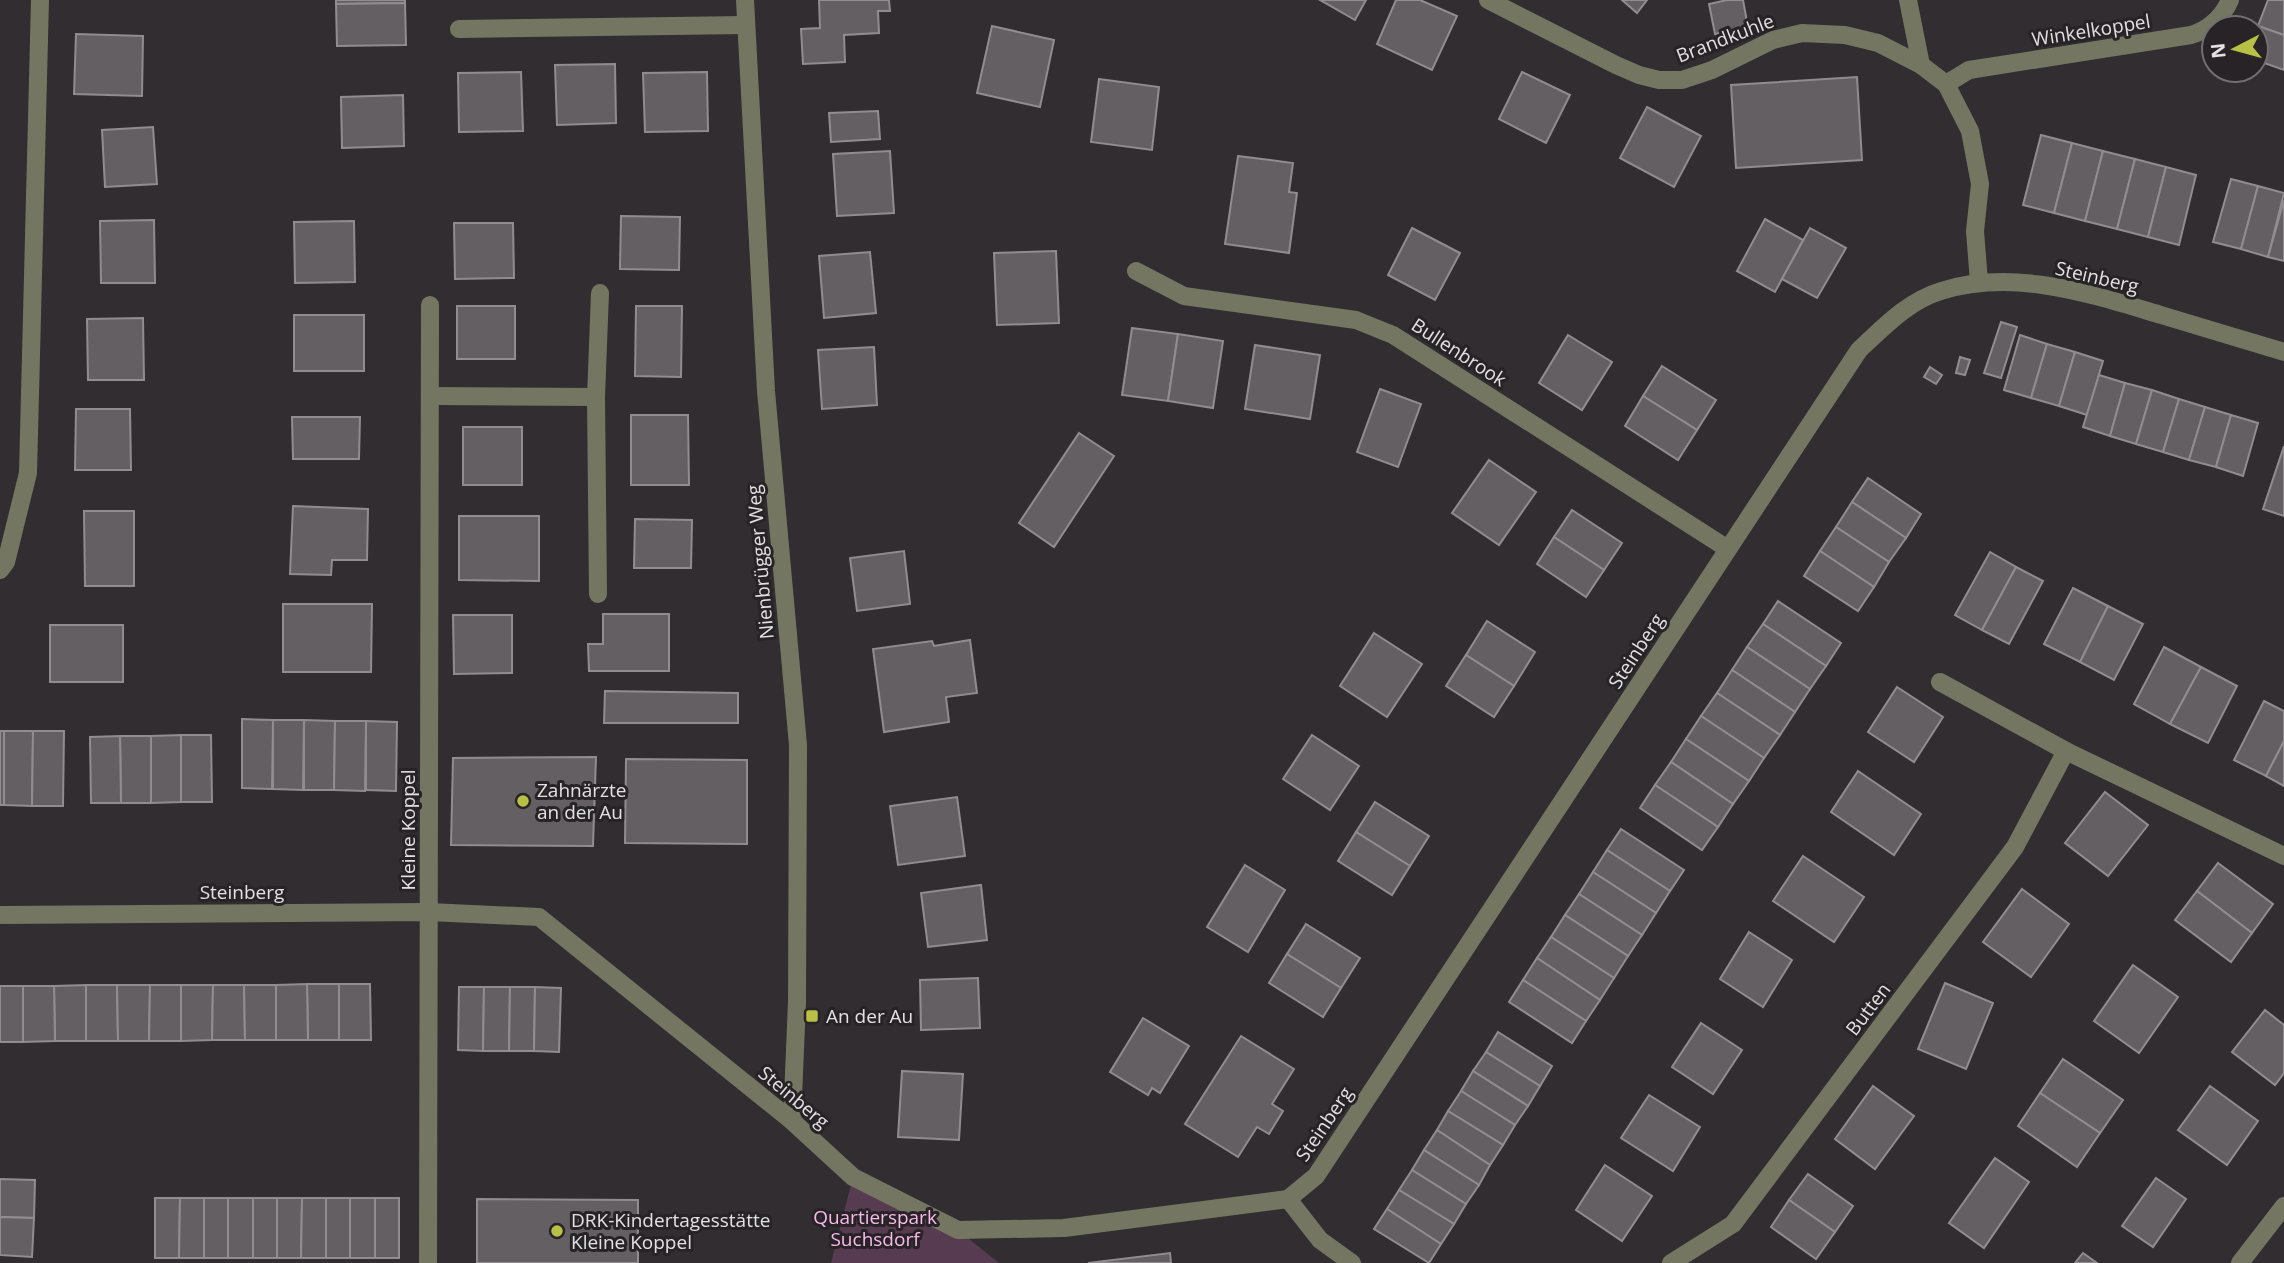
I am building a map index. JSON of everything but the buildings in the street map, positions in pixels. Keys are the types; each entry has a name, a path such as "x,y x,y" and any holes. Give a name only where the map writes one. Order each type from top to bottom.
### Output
{"street":[{"path":"0,570 6,562 28,473 40,0"},
{"name":"Nienbrügger Weg","path":"745,0 766,391 798,746 797,991 792,1121"},
{"name":"Brandkuhle","path":"1488,0 1616,65 1658,80 1682,80 1773,40 1802,33 1845,35 1878,43 1921,65 1946,84 1970,131 1980,184 1975,231 1979,282"},
{"path":"1908,0 1921,65"},
{"name":"Winkelkoppel","path":"1946,84 1969,69 2192,36 2208,30 2225,12 2230,0"},
{"path":"459,29 745,25"},
{"name":"Bullenbrook","path":"1136,271 1184,296 1356,320 1393,335 1728,549"},
{"name":"Steinberg","path":"0,915 429,912 539,917 792,1121 853,1177 958,1230 1064,1228 1288,1199 1316,1176 1859,350 1900,312 1939,292 1979,282 2077,290 2284,352"},
{"path":"598,594 596,397 600,293"},
{"name":"Kleine Koppel","path":"428,1263 430,305"},
{"path":"430,396 596,397"},
{"path":"1940,682 2066,751 2284,856"},
{"name":"Butten","path":"1671,1263 1733,1224 2015,847 2066,751"},
{"path":"1288,1199 1320,1240 1352,1263"},
{"path":"2240,1263 2284,1206"}],"green space":[{"name":"Quartierspark Suchsdorf","path":"853,1177 958,1230 999,1263 831,1263"}],"place":[{"name":"Zahnärzte an der Au","path":"523,801"},
{"name":"An der Au","path":"812,1016"},
{"name":"DRK-Kindertagesstätte Kleine Koppel","path":"557,1231"}]}
